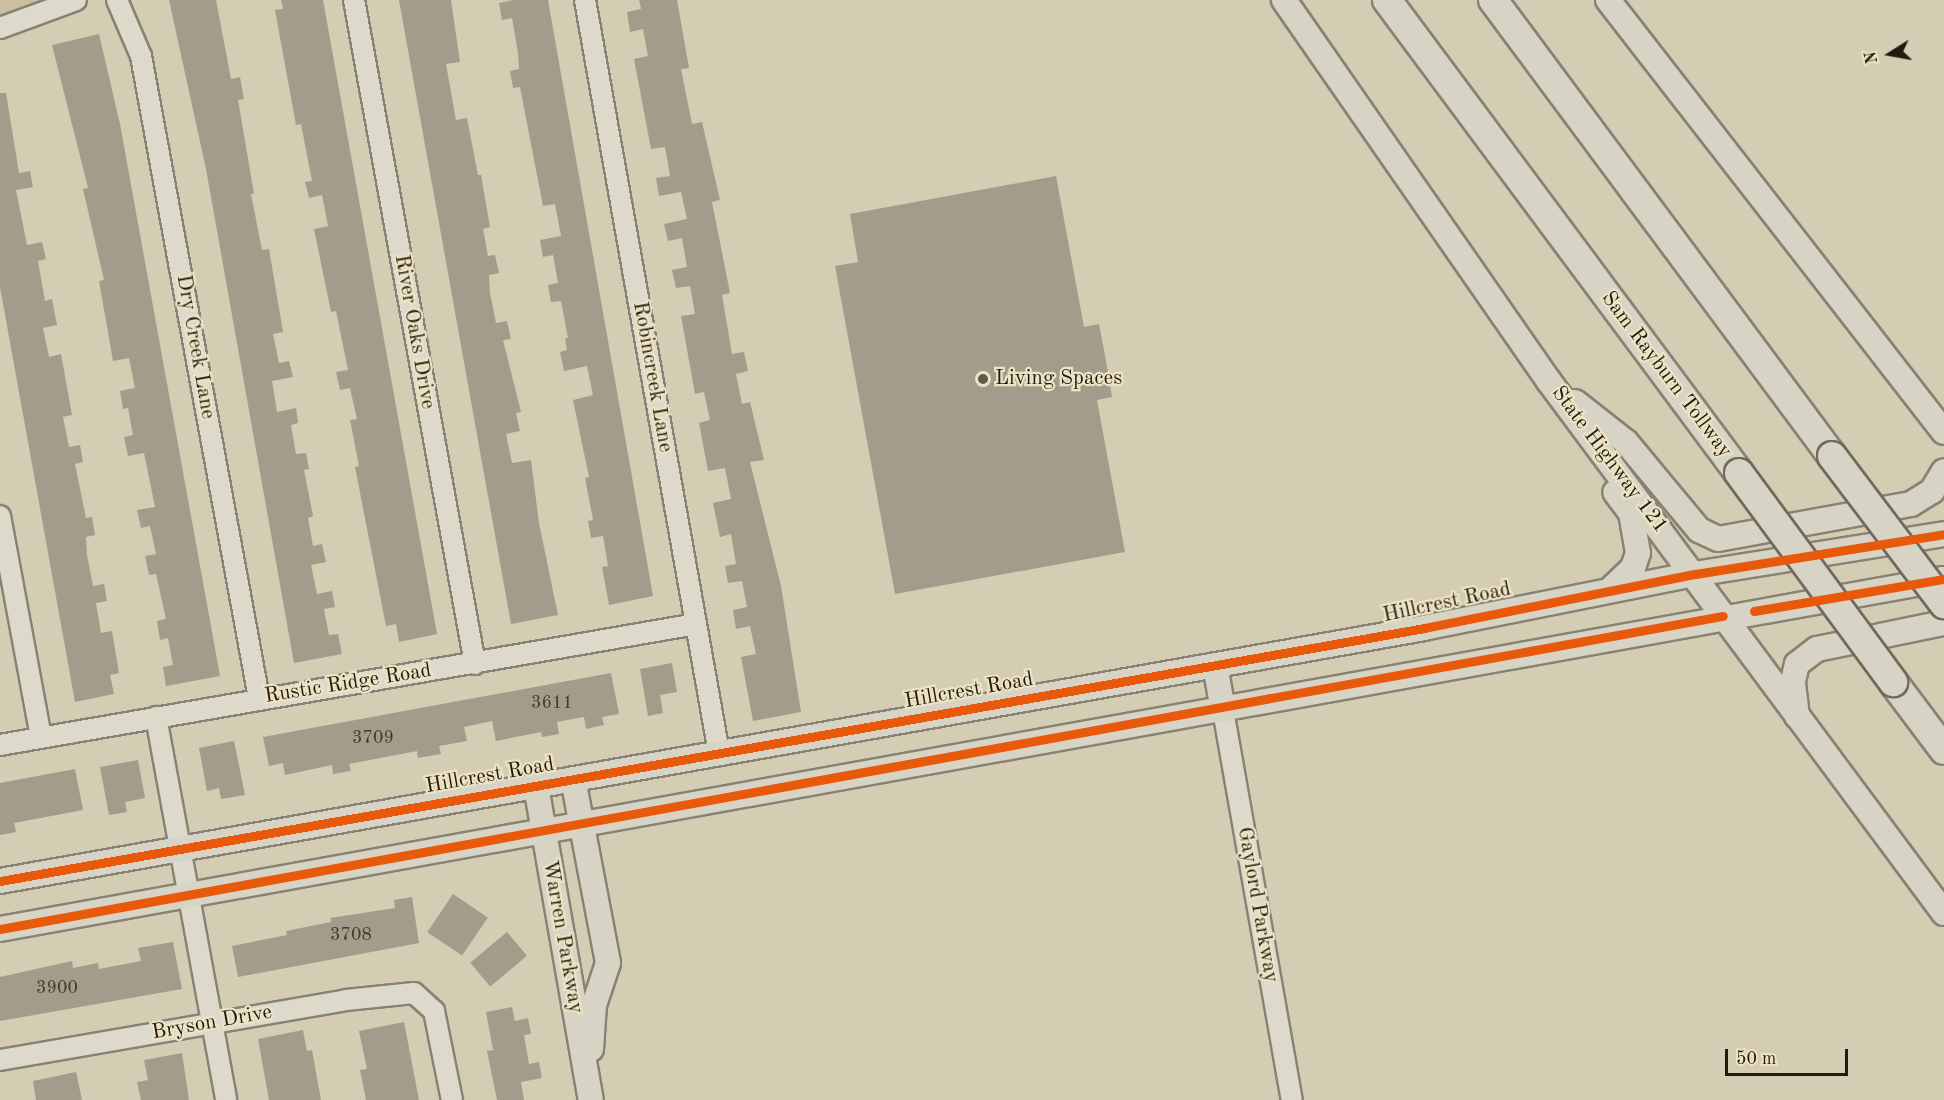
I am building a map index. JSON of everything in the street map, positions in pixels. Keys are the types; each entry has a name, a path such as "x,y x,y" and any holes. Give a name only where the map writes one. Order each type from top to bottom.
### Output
{"highway":[{"name":"Sam Rayburn Tollway","path":"1387,0 1944,750"},
{"path":"1493,0 1944,604"}],"main road":[{"name":"State Highway 121","path":"1284,0 1548,380 1695,574 1797,717 1944,913"},
{"path":"1608,0 1944,432"},
{"path":"1548,380 1626,442 1680,510 1699,530 1718,539 1911,504 1932,491 1944,471"},
{"path":"1548,380 1581,443 1630,513 1638,553 1633,568 1611,590"},
{"name":"Hillcrest Road","path":"0,881 1215,665 1695,574 1944,534"},
{"path":"0,929 1223,710 1723,616 1944,579"},
{"path":"1797,717 1793,681 1797,664 1817,650 1944,623"},
{"path":"1215,665 1223,710"},
{"name":"Warren Parkway","path":"573,779 608,963 594,1005 590,1094"},
{"name":"Warren Parkway","path":"536,786 590,1094"}],"street":[{"path":"0,28 76,0"},
{"name":"Dry Creek Lane","path":"117,0 141,56 259,698"},
{"name":"River Oaks Drive","path":"354,0 475,664"},
{"name":"Robincreek Lane","path":"585,0 719,753"},
{"path":"0,516 41,737"},
{"name":"Rustic Ridge Road","path":"0,745 259,698 475,664 696,624"},
{"name":"Gaylord Parkway","path":"1223,710 1292,1100"},
{"path":"156,717 226,1100"},
{"name":"Bryson Drive","path":"0,1060 346,1000 414,993 423,998 434,1011 452,1100"}],"shaded area":[{"path":"0,0 61,0 0,17"}],"building":[{"path":"169,0 216,0 231,79 240,77 244,99 238,100 254,194 251,194 262,250 269,249 283,332 273,334 279,363 289,361 293,377 272,381 277,412 296,408 298,423 291,425 296,454 306,453 309,469 304,470 313,516 308,518 313,546 322,544 326,562 311,565 317,594 332,591 335,607 324,609 329,635 338,634 342,654 294,663 206,169"},
{"path":"281,0 323,0 437,634 399,642 396,624 386,626 355,467 359,466 350,420 357,419 350,388 340,390 336,372 348,370 336,311 331,312 314,229 328,226 322,195 309,198 305,182 312,181 301,124 296,125 275,10 283,9"},
{"path":"399,0 451,0 460,62 446,64 456,120 467,118 478,175 481,175 490,227 483,229 488,256 495,255 499,273 489,275 490,293 496,323 507,321 511,339 503,340 521,412 516,413 520,431 506,434 512,463 531,460 539,523 558,615 511,624"},
{"path":"513,0 548,0 653,596 609,605 602,567 608,566 603,536 591,538 588,521 593,520 585,478 589,477 573,400 593,395 587,366 564,371 560,352 567,350 565,338 568,338 561,301 551,302 548,285 558,283 553,255 543,257 540,240 561,236 555,204 543,206 520,87 513,88 510,71 519,69 518,53 512,18 502,20 499,3"},
{"path":"639,0 677,0 689,68 681,69 692,124 702,122 720,200 712,202 730,293 722,295 732,354 744,352 748,371 736,374 742,404 750,402 764,460 750,462 781,586 801,712 753,721 741,657 756,654 750,626 736,629 733,610 747,607 742,581 728,583 725,566 736,564 731,534 720,537 713,503 731,499 725,468 708,471 699,423 710,420 704,392 695,394 681,316 695,314 690,286 676,288 672,270 687,267 682,238 668,241 664,224 687,219 681,192 659,196 656,178 670,176 665,147 651,149 634,59 648,56 643,29 630,32 627,12 641,9"},
{"path":"99,34 120,124 220,676 166,686 163,667 173,665 168,638 160,640 157,621 166,619 156,574 149,575 145,556 156,554 150,526 141,528 137,510 155,507 144,453 128,456 124,437 133,435 128,408 123,409 120,391 135,388 129,358 113,361 99,281 104,280 83,189 88,188 52,45"},
{"path":"0,93 6,93 19,173 30,171 33,187 16,190 27,245 42,242 46,259 38,261 45,301 52,299 57,325 43,328 49,357 61,354 72,415 63,417 69,447 80,445 83,462 75,464 86,518 92,517 95,535 86,537 87,555 93,586 104,584 107,601 96,603 101,633 112,631 119,673 110,675 114,694 75,702 0,287"},
{"name":"Living Spaces","path":"1056,176 1084,327 1099,324 1106,361 1112,397 1097,400 1125,552 895,594 835,266 858,262 850,214"},
{"path":"672,663 677,692 660,695 663,713 648,716 640,669"},
{"path":"611,673 619,714 602,717 604,725 586,729 584,717 557,722 559,734 542,737 541,732 496,741 492,721 464,727 467,741 439,746 441,754 418,758 417,751 349,764 351,771 333,774 332,765 285,775 283,763 269,766 263,737"},
{"path":"234,741 245,795 221,799 219,788 207,791 199,748"},
{"path":"138,760 145,798 125,802 127,812 109,815 100,767"},
{"path":"75,769 83,810 14,823 16,832 0,835 0,783"},
{"path":"453,894 488,917 462,956 427,932"},
{"path":"412,897 419,943 238,977 232,946 287,935 286,931 331,922 330,918 395,908 394,900"},
{"path":"507,932 527,956 490,987 470,963"},
{"path":"173,942 182,989 0,1021 0,977 72,961 73,968 98,963 99,969 141,961 138,948"},
{"path":"512,1007 515,1021 528,1018 531,1034 524,1035 529,1064 539,1062 542,1078 521,1082 524,1100 497,1100 487,1051 493,1050 486,1012"},
{"path":"404,1022 419,1100 366,1100 360,1070 367,1069 359,1031"},
{"path":"303,1030 307,1051 312,1050 321,1100 269,1100 258,1039"},
{"path":"182,1053 189,1100 141,1100 137,1082 148,1080 144,1060"},
{"path":"76,1072 82,1100 36,1100 33,1081"}],"cycle path":[{"path":"0,881 1424,628 1695,574 1944,534"},
{"path":"1754,611 1944,579"},
{"path":"0,929 1723,616"}],"place":[{"name":"Living Spaces","path":"983,379"}]}
